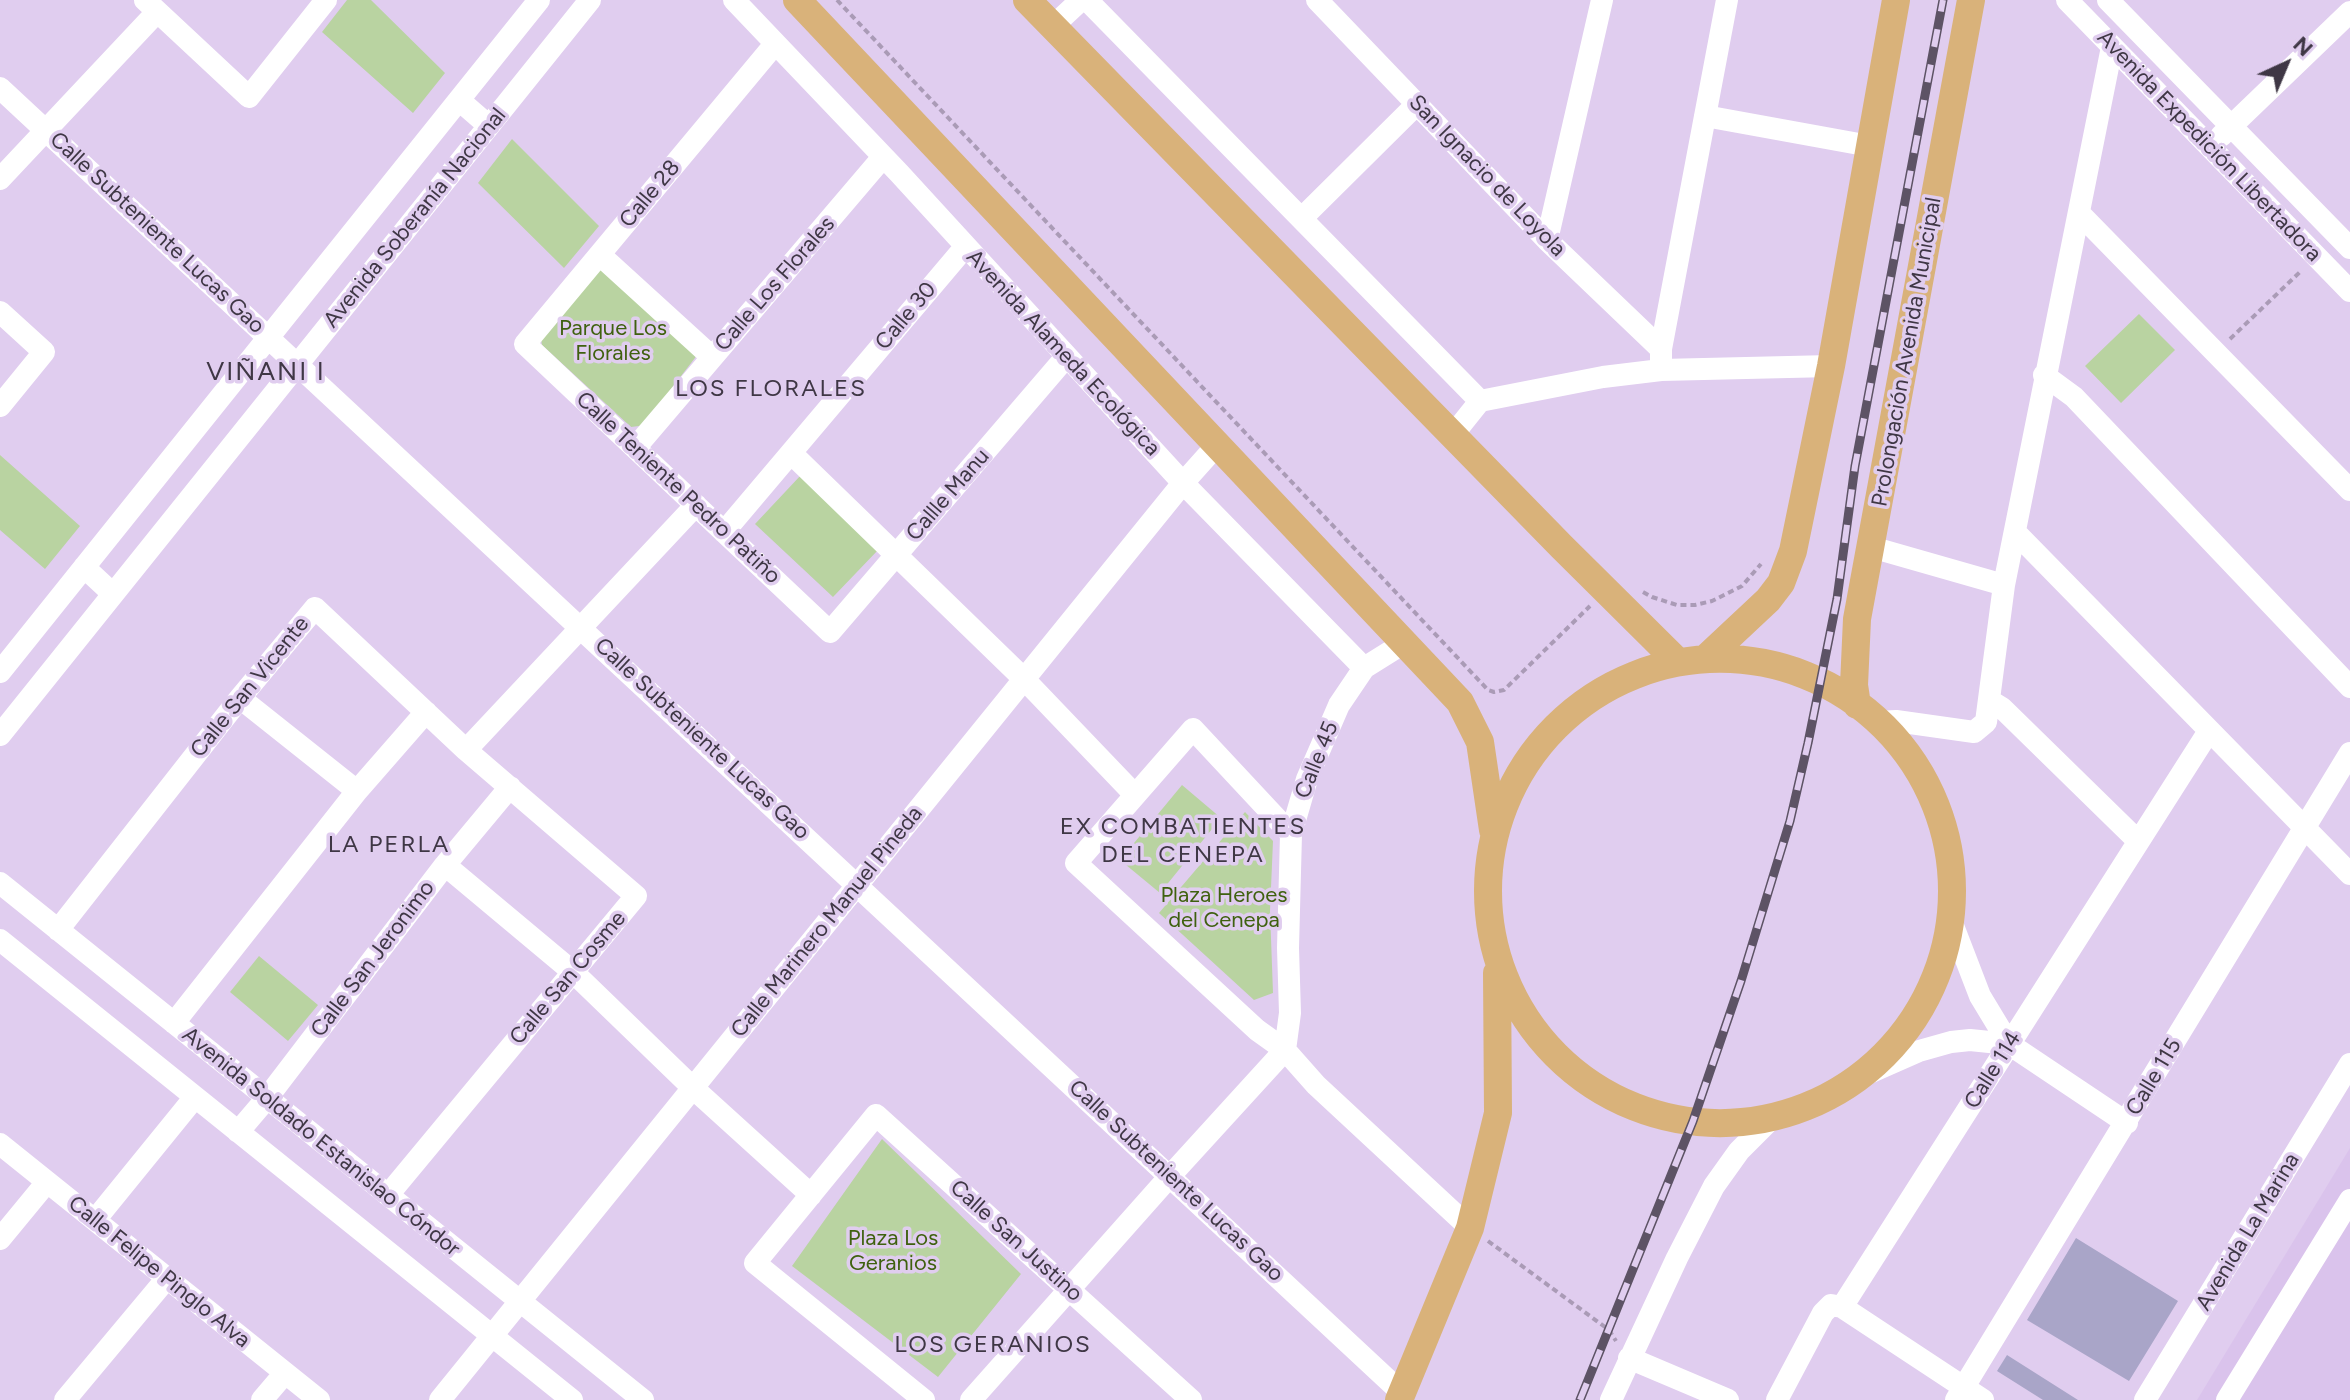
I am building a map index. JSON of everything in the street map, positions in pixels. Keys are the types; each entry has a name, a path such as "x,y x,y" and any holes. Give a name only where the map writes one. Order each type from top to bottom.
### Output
{"main road":[{"path":"797,0 1460,702 1480,742 1494,837"},
{"path":"1027,0 1606,591 1692,661"},
{"path":"1692,661 1768,600 1788,568 1831,366 1896,0"},
{"name":"Prolongación Avenida Municipal","path":"1868,713 1854,685 1857,619 1971,0"},
{"path":"1401,1396 1470,1228 1498,1113 1498,997 1488,891 1494,837 1501,811 1525,763 1560,722 1603,690 1627,678 1692,661 1759,662 1821,682 1868,713 1913,764 1937,812 1950,864 1950,918 1946,944 1928,995 1898,1040 1860,1077 1813,1104 1774,1116 1734,1122 1681,1119 1642,1108 1605,1092 1562,1059 1527,1018 1513,995 1494,944"}],"street":[{"path":"0,179 151,6 249,97 326,0"},
{"name":"Avenida Soberanía Nacional","path":"0,672 539,0"},
{"name":"Avenida Soberanía Nacional","path":"0,735 590,0"},
{"name":"Avenida Alameda Ecológica","path":"734,0 1183,483 1364,668"},
{"path":"1052,27 1084,0 1480,401"},
{"name":"San Ignacio de Loyola","path":"1317,0 1661,359"},
{"path":"1547,240 1602,0"},
{"path":"1661,359 1727,0"},
{"name":"Avenida Expedición Libertadora","path":"2067,0 2350,291"},
{"name":"Avenida Expedición Libertadora","path":"2108,0 2350,248"},
{"path":"2345,0 2350,5"},
{"path":"2210,147 2350,12"},
{"name":"Calle 28","path":"525,344 775,44"},
{"path":"1868,713 1896,721 1974,732 1986,722 2004,585 2112,47"},
{"name":"Calle Subteniente Lucas Gao","path":"0,88 582,627 1401,1396"},
{"path":"459,100 489,126"},
{"path":"1302,218 1417,104"},
{"path":"1705,116 1870,146"},
{"name":"Calle Los Florales","path":"635,448 883,157"},
{"path":"2079,213 2350,490"},
{"name":"Calle 30","path":"724,532 965,247"},
{"path":"600,255 712,357"},
{"path":"0,312 44,352 0,406"},
{"name":"Calle Teniente Pedro Patiño","path":"525,344 830,632"},
{"name":"Callle Manu","path":"830,632 1066,357"},
{"path":"1452,436 1480,401 1603,377 1661,359 1831,366"},
{"path":"2044,375 2074,397 2350,687"},
{"name":"Calle Marinero Manuel Pineda","path":"440,1400 1217,445"},
{"path":"791,453 1024,679 1135,795"},
{"path":"466,750 696,505"},
{"path":"2015,532 2350,874"},
{"path":"1871,547 2004,585"},
{"path":"84,567 113,594"},
{"name":"Calle San Vicente","path":"58,930 240,698 315,608 466,750"},
{"path":"1364,668 1404,643"},
{"name":"Calle 45","path":"1285,1050 1290,1013 1288,934 1291,834 1307,779 1328,729 1339,705 1364,668"},
{"path":"240,698 357,791"},
{"path":"1989,700 2002,708 2138,841"},
{"path":"174,1023 357,791 426,712"},
{"path":"1291,834 1193,729 1076,863 1257,1030 1285,1050 1316,1085 1470,1228"},
{"name":"Calle 114","path":"1777,1400 1823,1313 1831,1305 1842,1307 2209,731"},
{"name":"Calle San Cosme","path":"388,1195 636,896 466,750"},
{"name":"Calle 115","path":"1960,1394 2350,753"},
{"name":"Calle San Jeronimo","path":"238,1132 445,865 510,787"},
{"path":"445,865 573,972 693,1088 811,1195 755,1263 924,1400"},
{"name":"Avenida Soldado Estanislao Cóndor","path":"0,883 643,1400"},
{"path":"1950,918 1980,996 2009,1044 2127,1123"},
{"name":"Avenida Soldado Estanislao Cóndor","path":"0,940 572,1400"},
{"path":"1860,1077 1919,1051 1951,1042 1970,1040 2009,1044"},
{"path":"971,1400 1285,1050"},
{"name":"Avenida La Marina","path":"2145,1400 2350,1064"},
{"path":"95,1220 195,1097"},
{"name":"Calle San Justino","path":"811,1195 876,1115 1191,1400"},
{"path":"1611,1400 1714,1186 1739,1151 1774,1116"},
{"name":"Calle Felipe Pinglo Alva","path":"0,1144 319,1400"},
{"path":"0,1239 47,1182"},
{"path":"2227,1400 2342,1230 2350,1200"},
{"path":"65,1400 167,1278"},
{"path":"1842,1307 1960,1394 1983,1400"},
{"path":"1629,1358 1728,1400"},
{"path":"262,1400 285,1373"}],"path":[{"path":"837,0 1488,690 1504,690 1606,591"},
{"path":"2216,353 2317,256"},
{"path":"1638,588 1652,597 1677,605 1712,601 1742,586 1765,558"},
{"path":"1470,1228 1609,1330 1629,1358"}],"shaded area":[{"path":"2350,1148 2350,1400 2197,1400"}],"green space":[{"path":"347,0 371,0 445,73 413,113 322,32"},
{"path":"512,139 599,226 564,268 478,183"},
{"name":"Parque Los Florales","path":"603,264 698,354 644,424 639,426 631,427 542,345 540,333"},
{"path":"2139,314 2175,350 2121,403 2085,366"},
{"path":"0,455 80,526 45,569 0,530"},
{"path":"801,475 879,549 833,597 755,524"},
{"path":"1182,785 1221,818 1160,893 1120,860"},
{"name":"Plaza Heroes del Cenepa","path":"1245,812 1273,841 1270,911 1273,993 1254,1000 1159,913"},
{"path":"259,956 318,1005 288,1041 230,992"},
{"name":"Plaza Los Geranios","path":"882,1139 1021,1274 938,1377 792,1266"}],"building":[{"path":"2076,1238 2178,1301 2129,1381 2027,1320"},
{"path":"2007,1355 2078,1400 2043,1400 1997,1371"}],"railway":[{"path":"1580,1400 1693,1121 1741,981 1790,821 1837,599 1855,466 1943,0"}],"district":[{"name":"VIÑANI I","path":"266,372"},
{"name":"LOS FLORALES","path":"771,389"},
{"name":"EX COMBATIENTES DEL CENEPA","path":"1183,841"},
{"name":"LA PERLA","path":"389,845"},
{"name":"LOS GERANIOS","path":"993,1345"}]}
